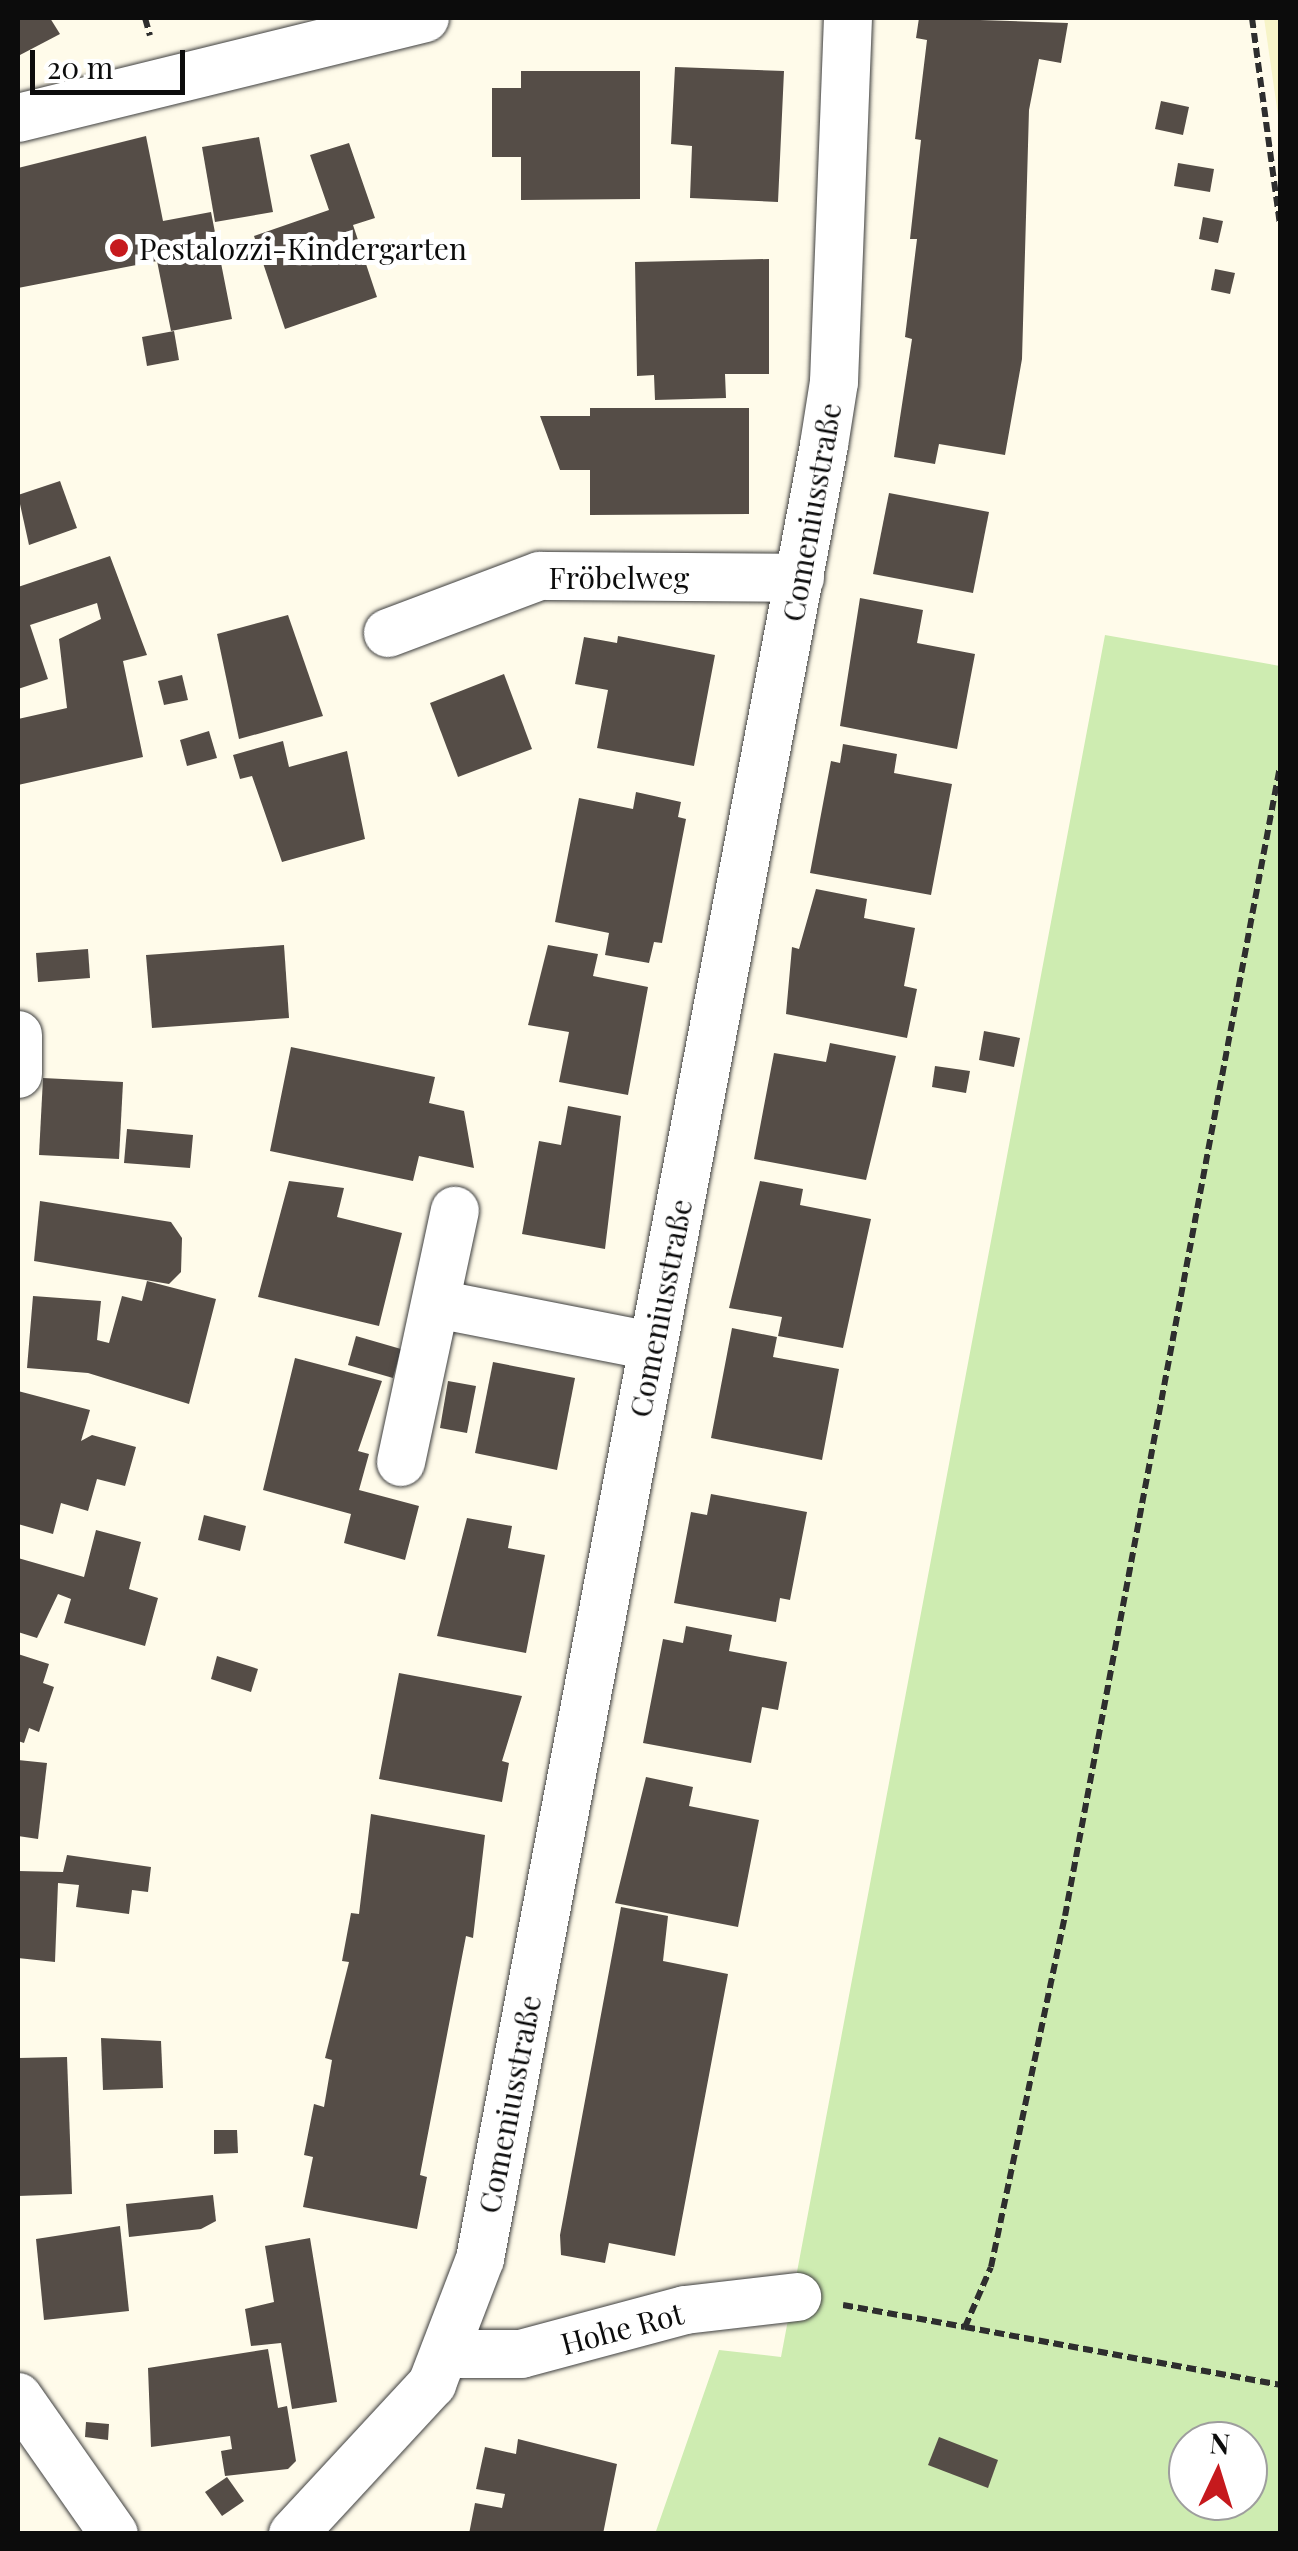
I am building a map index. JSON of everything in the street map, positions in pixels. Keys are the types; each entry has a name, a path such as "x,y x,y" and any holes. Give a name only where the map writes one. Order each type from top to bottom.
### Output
{"street":[{"path":"18,118 425,18"},
{"name":"Comeniusstraße","path":"293,2534 414,2409 448,2354 480,2259 834,382 848,18"},
{"name":"Fröbelweg","path":"388,633 540,576 800,578"},
{"path":"18,1035 18,1074"},
{"path":"401,1462 455,1211"},
{"path":"437,1304 652,1346"},
{"name":"Hohe Rot","path":"448,2354 498,2358 685,2310 797,2298"},
{"path":"18,2397 114,2534"}],"path":[{"path":"1252,18 1280,224"},
{"path":"966,2327 991,2267 1052,1982 1280,766"},
{"path":"797,2298 1280,2385"}],"shaded area":[{"path":"1264,18 1280,18 1280,129"}],"green space":[{"path":"1105,635 1280,666 1280,2533 655,2534 719,2350 781,2357"}],"building":[{"path":"18,18 50,18 60,34 20,55"},
{"path":"919,18 1068,23 1061,63 1039,59 1029,110 1022,359 1005,455 939,444 935,464 894,457 912,339 905,337 917,239 910,239 921,140 915,139 927,40 916,38"},
{"path":"675,67 784,71 778,202 690,198 692,146 671,144"},
{"path":"521,71 640,71 640,199 521,200 521,157 492,157 492,88 521,88"},
{"path":"1161,101 1189,107 1183,135 1155,129"},
{"path":"146,136 163,221 211,212 232,319 171,331 157,261 18,288 18,168"},
{"path":"259,137 273,212 215,222 202,147"},
{"path":"349,143 375,218 353,225 377,297 285,329 254,236 329,210 310,155"},
{"path":"1178,163 1214,169 1210,192 1174,186"},
{"path":"1203,217 1223,221 1218,243 1199,239"},
{"path":"769,259 769,374 725,374 726,398 655,400 654,375 637,376 635,262"},
{"path":"1215,269 1235,273 1230,294 1211,290"},
{"path":"174,331 179,360 147,366 142,337"},
{"path":"590,408 749,408 749,514 590,515 590,470 560,470 540,416 590,416"},
{"path":"60,481 77,528 29,545 18,495"},
{"path":"889,493 989,512 973,593 873,574"},
{"path":"110,556 147,655 123,661 143,757 18,785 18,719 67,708 59,639 101,619 97,603 30,625 48,679 18,689 18,587"},
{"path":"860,598 923,610 917,643 975,654 957,749 840,726"},
{"path":"288,615 323,716 239,739 217,634"},
{"path":"618,636 715,655 694,766 597,748 608,690 575,684 584,637 617,643"},
{"path":"504,674 532,749 458,777 430,703"},
{"path":"182,675 188,700 164,705 158,681"},
{"path":"209,731 217,758 187,766 180,740"},
{"path":"283,741 289,767 347,751 365,839 282,862 252,776 240,779 233,755"},
{"path":"843,744 897,754 894,773 952,784 931,895 810,873 831,761 840,763"},
{"path":"636,792 681,802 678,817 686,819 662,943 654,942 649,963 605,955 609,933 555,922 579,798 633,809"},
{"path":"816,889 867,899 864,918 915,928 904,986 917,989 907,1038 786,1014 792,947 799,949"},
{"path":"284,945 289,1018 152,1028 146,955"},
{"path":"548,945 598,954 593,976 648,987 628,1095 559,1082 569,1032 528,1025"},
{"path":"88,949 90,978 38,982 36,953"},
{"path":"984,1031 1020,1038 1014,1067 979,1060"},
{"path":"830,1043 896,1056 866,1180 754,1159 774,1053 826,1062"},
{"path":"291,1047 435,1077 429,1103 464,1111 474,1168 419,1156 413,1181 270,1151"},
{"path":"935,1066 970,1071 966,1093 932,1087"},
{"path":"43,1078 123,1082 119,1159 39,1155"},
{"path":"568,1106 621,1116 605,1249 522,1234 539,1141 561,1145"},
{"path":"127,1129 193,1135 190,1168 124,1163"},
{"path":"289,1181 344,1188 337,1217 402,1233 379,1326 258,1297"},
{"path":"760,1181 803,1189 800,1205 871,1219 843,1348 778,1336 782,1317 729,1308"},
{"path":"40,1201 171,1222 182,1238 181,1272 169,1284 34,1261"},
{"path":"147,1281 216,1299 189,1404 88,1373 27,1368 33,1296 101,1301 97,1340 109,1343 122,1296 142,1301"},
{"path":"732,1328 777,1337 773,1357 839,1369 822,1460 711,1438"},
{"path":"356,1336 401,1349 393,1378 348,1365"},
{"path":"295,1358 382,1381 358,1451 369,1454 359,1490 419,1506 405,1560 344,1543 351,1514 263,1490"},
{"path":"493,1362 575,1378 557,1470 475,1453"},
{"path":"448,1381 476,1386 467,1433 440,1428"},
{"path":"18,1391 90,1410 81,1441 92,1435 136,1447 125,1486 97,1479 88,1511 61,1503 53,1534 18,1524"},
{"path":"711,1494 807,1512 790,1600 780,1598 776,1622 674,1603 691,1512 707,1515"},
{"path":"204,1515 246,1526 240,1551 198,1540"},
{"path":"467,1518 512,1526 508,1548 545,1555 526,1653 437,1636"},
{"path":"96,1530 141,1542 129,1589 158,1598 145,1646 64,1623 71,1599 58,1594 37,1638 18,1632 18,1558 84,1577"},
{"path":"686,1626 732,1635 729,1651 787,1662 778,1710 762,1707 751,1763 643,1743 663,1639 683,1643"},
{"path":"18,1654 49,1664 43,1683 54,1687 39,1732 29,1728 24,1743 18,1741"},
{"path":"217,1656 258,1669 251,1692 211,1679"},
{"path":"399,1673 522,1696 502,1761 509,1763 502,1802 379,1779"},
{"path":"18,1760 47,1763 38,1839 18,1836"},
{"path":"646,1777 693,1787 689,1806 759,1820 738,1927 615,1903"},
{"path":"371,1814 485,1835 473,1938 466,1936 420,2175 427,2177 417,2229 303,2207 313,2157 304,2155 314,2104 324,2107 332,2060 325,2058 349,1962 342,1961 351,1913 359,1914"},
{"path":"67,1855 151,1867 148,1892 132,1890 129,1914 76,1907 79,1885 58,1883 55,1962 18,1958 18,1871 63,1872"},
{"path":"621,1907 668,1916 663,1961 728,1974 675,2256 609,2243 605,2263 561,2255 560,2235"},
{"path":"101,2038 161,2041 163,2088 103,2090"},
{"path":"67,2057 72,2194 18,2196 18,2058"},
{"path":"214,2130 237,2130 238,2153 214,2154"},
{"path":"213,2195 216,2221 201,2229 129,2237 126,2204"},
{"path":"120,2226 129,2311 44,2320 36,2239"},
{"path":"310,2238 337,2402 292,2409 281,2343 251,2346 245,2309 274,2302 265,2246"},
{"path":"268,2349 278,2408 287,2406 296,2461 288,2469 225,2476 221,2451 232,2449 230,2436 151,2447 148,2368"},
{"path":"86,2422 109,2424 108,2440 85,2437"},
{"path":"939,2437 998,2460 988,2488 928,2465"},
{"path":"518,2439 617,2464 603,2534 469,2534 475,2503 502,2508 505,2494 476,2489 485,2447 516,2454"},
{"path":"227,2477 244,2501 222,2516 205,2492"}],"place":[{"name":"Pestalozzi-Kindergarten","path":"119,248"}]}
